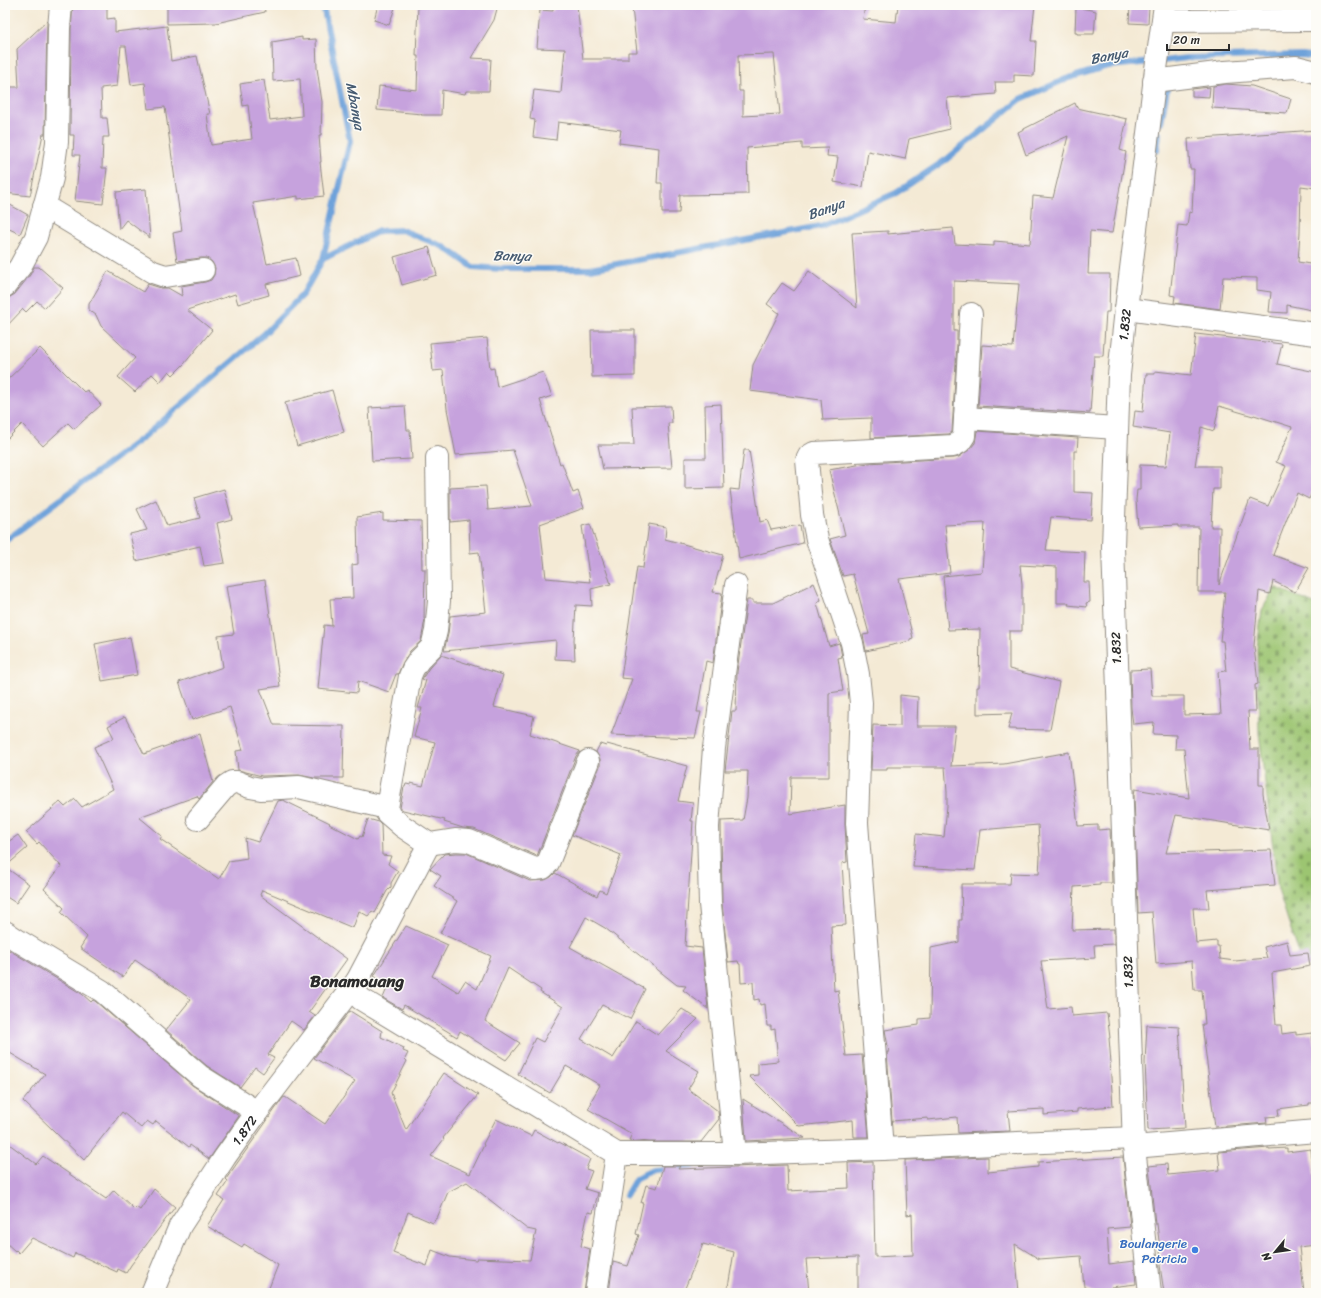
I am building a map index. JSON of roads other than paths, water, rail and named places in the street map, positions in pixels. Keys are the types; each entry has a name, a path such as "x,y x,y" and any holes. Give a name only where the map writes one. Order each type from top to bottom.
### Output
{"street":[{"path":"5,286 20,267 36,237 52,178 57,142 59,28 61,5"},
{"path":"1163,23 1316,20"},
{"name":"1.832","path":"1150,1293 1134,1143 1113,547 1119,376 1155,75 1163,23"},
{"path":"1155,75 1296,67 1316,72"},
{"path":"44,206 153,272 165,276 203,270"},
{"path":"1126,309 1316,334"},
{"path":"882,1149 857,823 861,703 858,674 852,643 818,539 812,515 807,460 809,456 814,453 953,446 960,442 964,436 971,314"},
{"path":"965,418 1117,428"},
{"path":"437,458 439,600 436,631 432,647 419,660 410,676 387,813 390,817 429,844 455,840 469,841 535,869 543,868 548,864 588,761"},
{"path":"735,1154 710,904 708,827 714,748 736,585"},
{"path":"198,819 226,786 232,782 237,782 250,787 261,788 299,787 387,808"},
{"name":"1.872","path":"152,1293 180,1226 225,1157 257,1112 357,981 429,844"},
{"path":"5,932 102,991 200,1076 257,1112"},
{"path":"357,981 356,992 360,999 617,1154 735,1154 1134,1143 1316,1131"},
{"path":"596,1293 617,1154"}],"waterway":[{"name":"Mbanya","path":"5,541 145,436 264,334 303,294 323,259 350,141 323,5"},
{"name":"Banya","path":"1162,61 1187,58 1303,55 1316,57"},
{"name":"Banya","path":"323,259 379,231 402,230 444,247 473,267 503,269 590,269 821,226 896,193 947,159 1021,99 1066,79 1108,66 1153,62"},
{"path":"1161,122 1168,84"},
{"path":"1157,150 1159,134"},
{"path":"626,1195 636,1178 653,1170 692,1167"}],"place":[{"name":"Boulangerie Patricia","path":"1195,1250"}],"district":[{"name":"Bonamouang","path":"357,981"}]}
